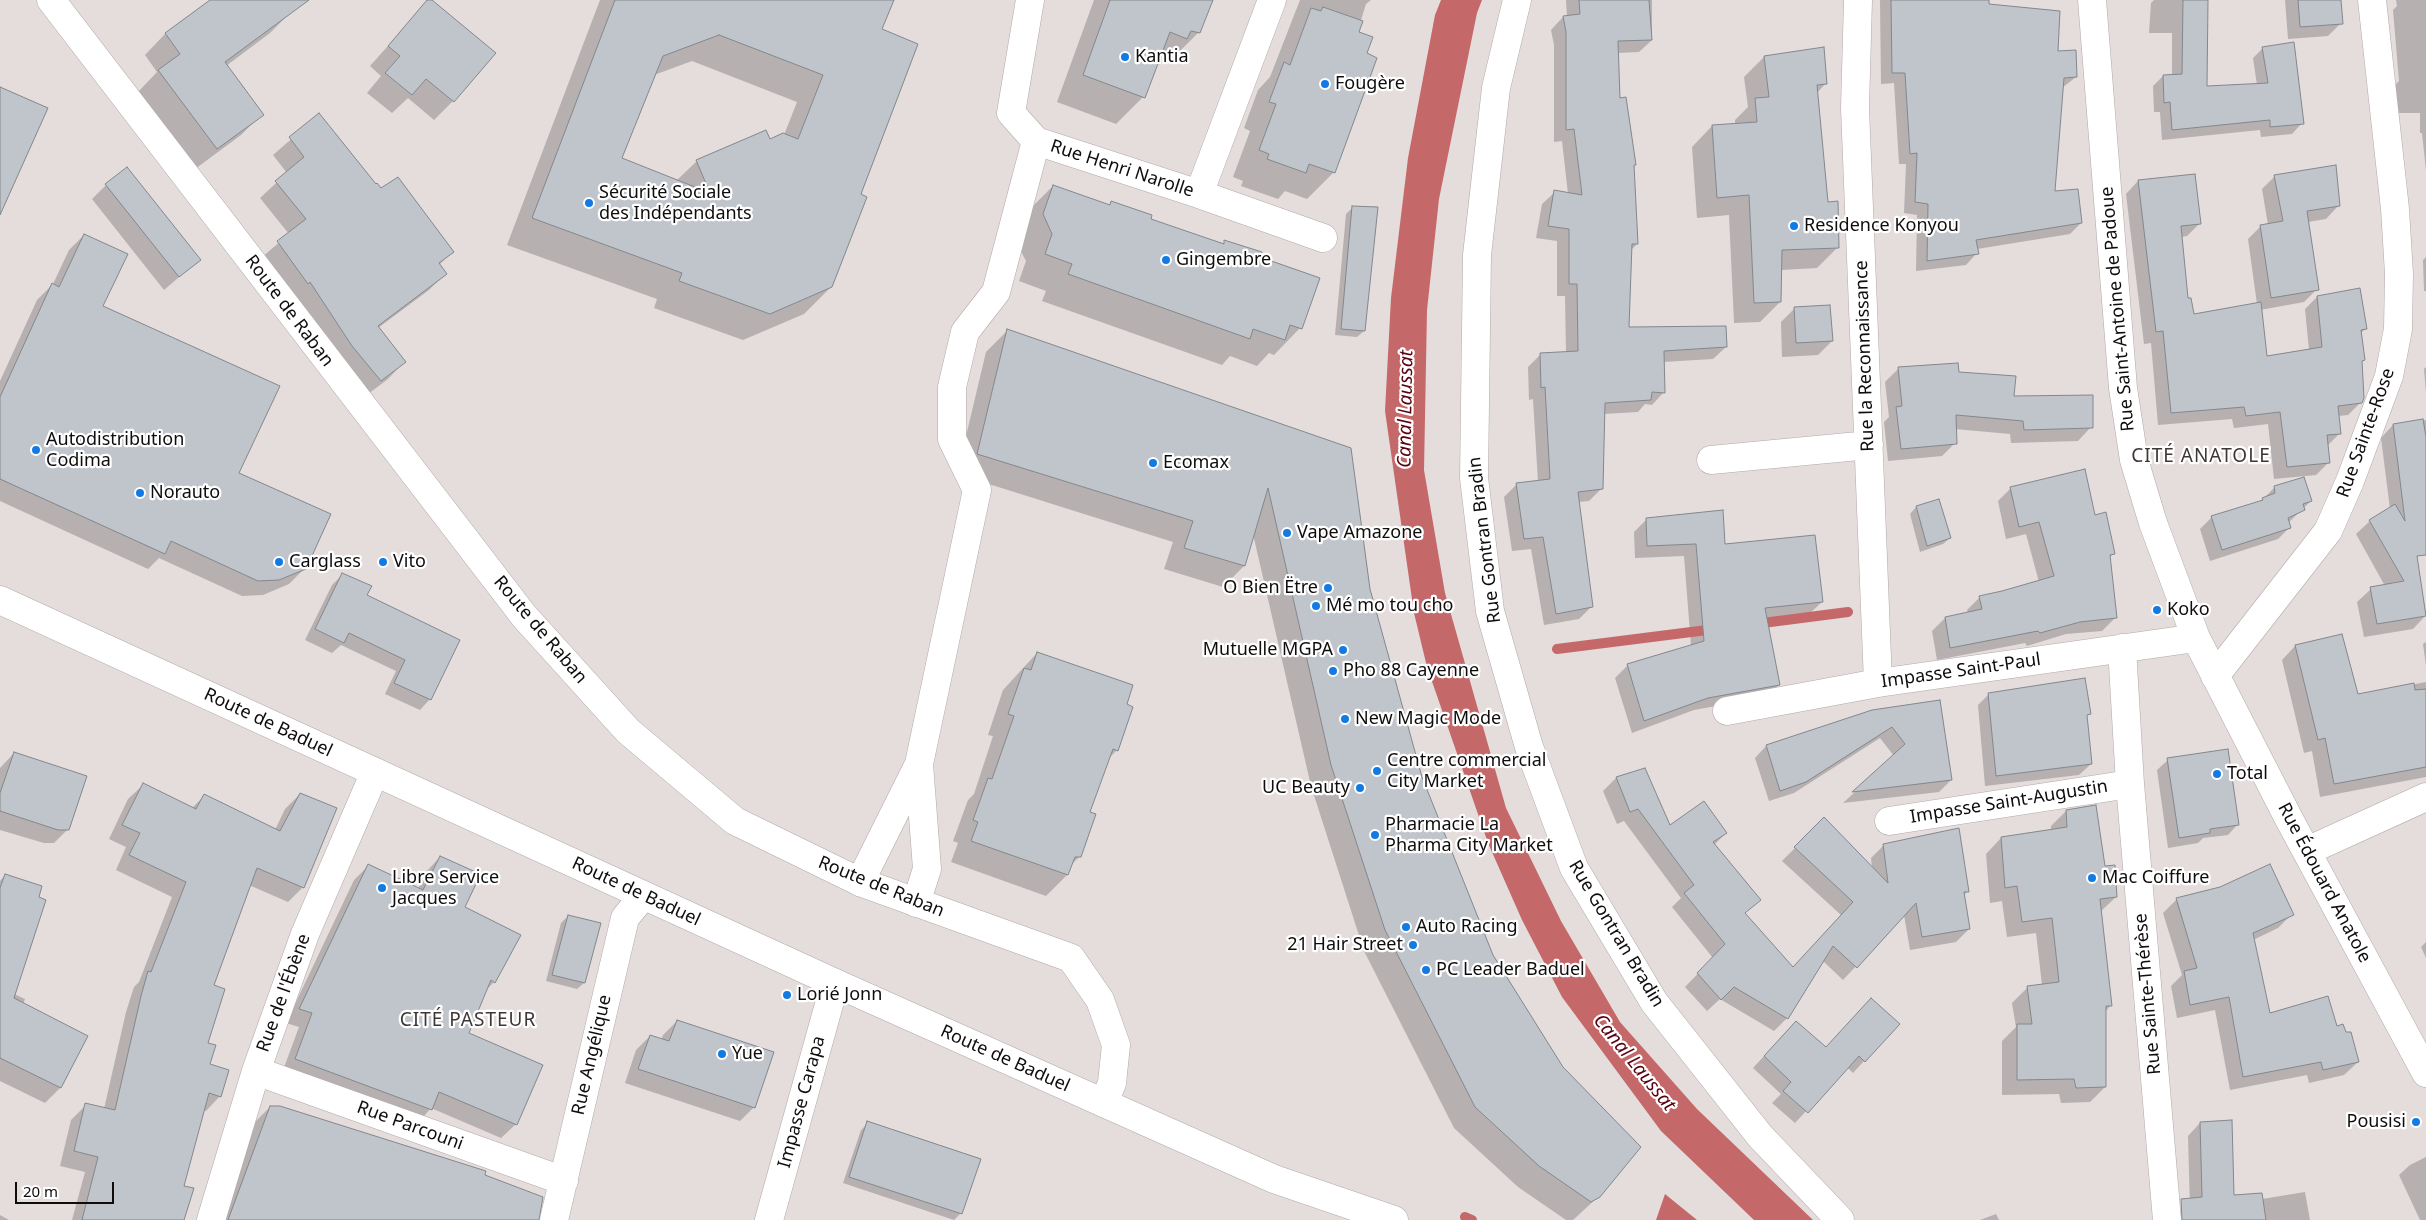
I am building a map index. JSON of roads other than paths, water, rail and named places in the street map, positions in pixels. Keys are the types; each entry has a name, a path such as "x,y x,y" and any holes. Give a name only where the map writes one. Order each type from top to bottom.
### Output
{"street":[{"name":"Route de Raban","path":"51,0 524,616 628,732 735,822 860,882 1071,958 1100,1000 1116,1045 1112,1083 1104,1103"},
{"name":"Rue Henri Narolle","path":"1030,0 1011,113 1036,141 1199,194 1323,238"},
{"path":"1199,194 1272,0"},
{"name":"Rue Gontran Bradin","path":"1517,0 1496,88 1477,255 1474,478 1490,611 1529,747 1574,868 1654,1002 1760,1136 1840,1220"},
{"name":"Rue la Reconnaissance","path":"1858,0 1855,108 1878,683"},
{"name":"Rue Saint-Antoine de Padoue","path":"2092,0 2123,388 2134,460 2152,524 2196,638"},
{"name":"Rue Sainte-Rose","path":"2216,676 2328,531 2350,482 2389,376 2398,330 2399,274 2395,209 2372,0"},
{"path":"860,882 919,764 977,490 952,438 952,387 965,332 996,292 1036,141"},
{"path":"1711,460 1869,445"},
{"name":"Route de Baduel","path":"0,600 462,810 835,984 1274,1180 1394,1220"},
{"name":"Impasse Saint-Paul","path":"1727,711 1878,683 2196,638"},
{"name":"Rue Édouard Anatole","path":"2196,638 2307,852 2426,1073"},
{"name":"Rue Sainte-Thérèse","path":"2122,648 2130,784 2167,1220"},
{"path":"916,903 926,870 919,764"},
{"name":"Rue de l'Ébène","path":"211,1220 256,1071 305,934 375,772"},
{"name":"Impasse Saint-Augustin","path":"1889,821 2130,784"},
{"path":"2307,852 2426,797"},
{"name":"Rue Angélique","path":"554,1220 625,918 643,896"},
{"name":"Impasse Carapa","path":"769,1220 835,984"},
{"name":"Rue Parcouni","path":"256,1071 564,1182"},
{"name":"Route de Baduel","path":"1274,1180 1336,1220"}],"water":[{"name":"Canal Laussat","path":"1441,0 1482,0 1477,13 1439,199 1427,310 1424,470 1445,593 1506,808 1561,921 1620,1022 1697,1109 1813,1220 1754,1220 1661,1131 1562,997 1522,920 1488,843 1427,667 1414,613 1385,411 1391,298 1408,158 1435,15"},
{"path":"1665,1194 1697,1220 1656,1220"}],"waterway":[{"path":"1755,624 1848,612"},
{"path":"1557,649 1715,629"},
{"path":"1465,1217 1472,1220"}],"place":[{"name":"Kantia","path":"1125,57"},
{"name":"Fougère","path":"1325,84"},
{"name":"Sécurité Sociale des Indépendants","path":"589,203"},
{"name":"Residence Konyou","path":"1794,226"},
{"name":"Gingembre","path":"1166,260"},
{"name":"Autodistribution Codima","path":"36,450"},
{"name":"Ecomax","path":"1153,463"},
{"name":"Norauto","path":"140,493"},
{"name":"Vape Amazone","path":"1287,533"},
{"name":"Carglass","path":"279,562"},
{"name":"Vito","path":"383,562"},
{"name":"O Bien Ëtre","path":"1328,588"},
{"name":"Mé mo tou cho","path":"1316,606"},
{"name":"Koko","path":"2157,610"},
{"name":"Mutuelle MGPA","path":"1343,650"},
{"name":"Pho 88 Cayenne","path":"1333,671"},
{"name":"New Magic Mode","path":"1345,719"},
{"name":"Centre commercial City Market","path":"1377,771"},
{"name":"Total","path":"2217,774"},
{"name":"UC Beauty","path":"1360,788"},
{"name":"Pharmacie La Pharma City Market","path":"1375,835"},
{"name":"Mac Coiffure","path":"2092,878"},
{"name":"Libre Service Jacques","path":"382,888"},
{"name":"Auto Racing","path":"1406,927"},
{"name":"21 Hair Street","path":"1413,945"},
{"name":"PC Leader Baduel","path":"1426,970"},
{"name":"Lorié Jonn","path":"787,995"},
{"name":"Yue","path":"722,1054"},
{"name":"Pousisi","path":"2416,1122"}],"district":[{"name":"CITÉ ANATOLE","path":"2201,457"},
{"name":"CITÉ PASTEUR","path":"468,1021"}]}
